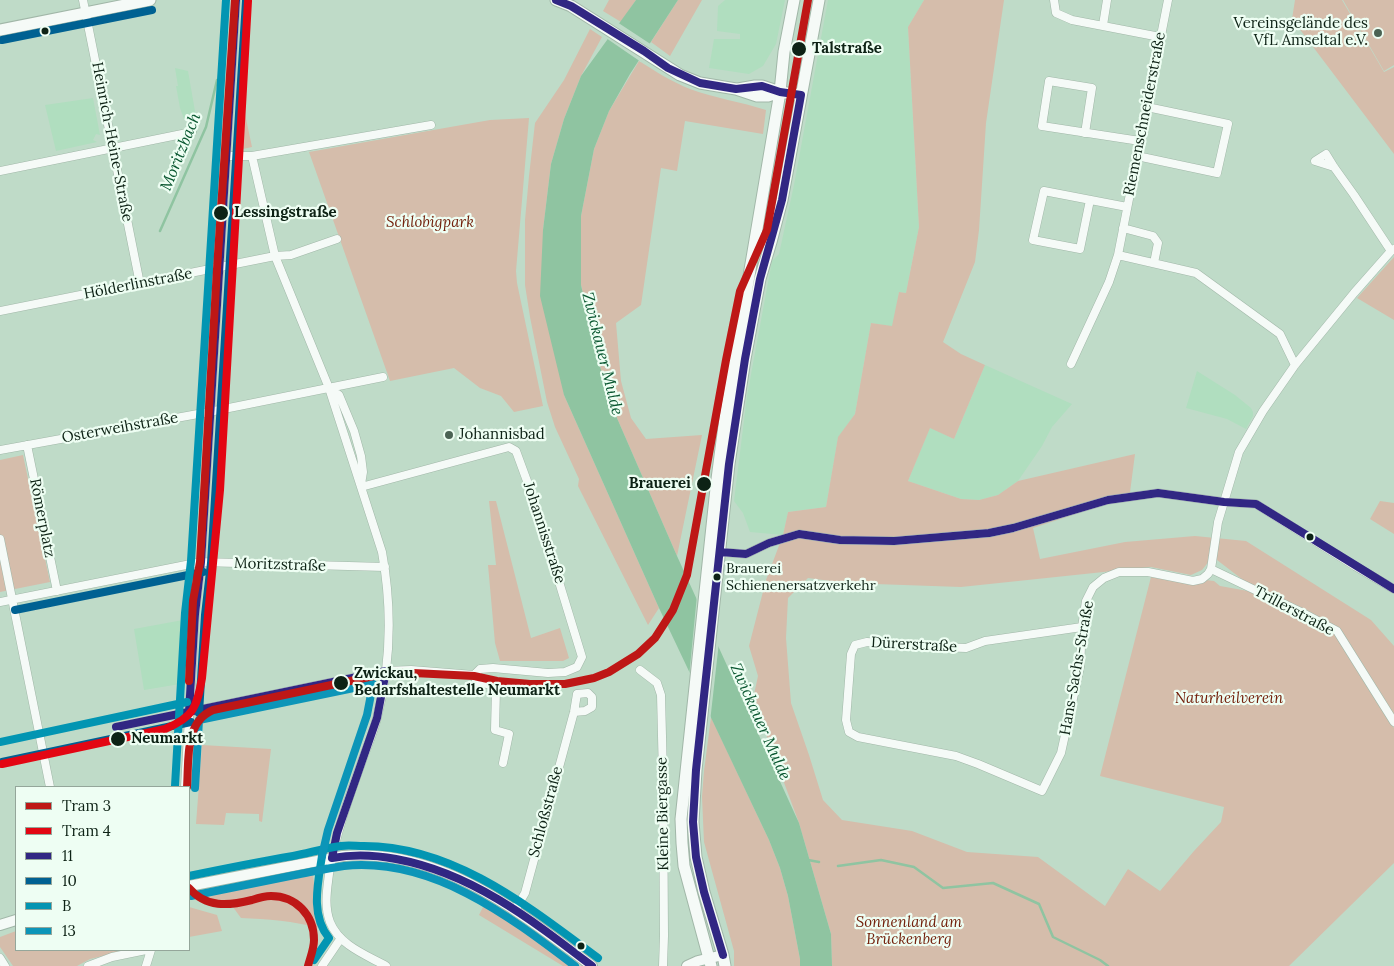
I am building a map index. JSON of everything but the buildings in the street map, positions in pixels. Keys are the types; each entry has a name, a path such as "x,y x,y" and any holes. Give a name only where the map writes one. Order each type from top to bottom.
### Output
{"main road":[{"path":"0,30 150,0"},
{"path":"556,0 574,8 668,68 700,83 736,89 762,97 780,92 801,95"},
{"path":"687,966 698,961 708,964 724,960 696,858 693,822 696,770 718,574 715,551 717,479 725,418 794,0"},
{"path":"708,964 684,866 681,819 689,746 715,551 755,302 782,200 818,0"},
{"path":"190,886 359,854 417,862 456,876 484,890 592,966"},
{"path":"0,925 15,920"}],"street":[{"name":"Heinrich-Heine-Straße","path":"83,0 140,284"},
{"path":"185,786 195,614 201,562 211,412 236,0"},
{"path":"1054,0 1056,13 1072,20 1160,37"},
{"path":"1103,26 1107,0"},
{"name":"Riemenschneiderstraße","path":"1071,364 1109,282 1118,255 1168,0"},
{"path":"1085,133 1092,88 1049,81 1042,126 1140,142"},
{"path":"1137,156 1217,173 1228,124 1147,107"},
{"path":"226,156 252,156 432,125"},
{"path":"0,171 192,132"},
{"path":"252,156 275,256 329,388 382,552 385,567 388,610 386,671 377,718 337,833 326,892 327,912 333,929 340,938 386,966"},
{"path":"1210,570 1218,522 1239,452 1263,411 1295,365 1354,293 1393,250 1334,168"},
{"path":"1090,200 1080,249 1032,240 1044,191 1127,207"},
{"path":"1123,228 1153,236 1158,243 1154,263"},
{"name":"Hölderlinstraße","path":"0,311 275,256 291,255 337,239"},
{"path":"1118,255 1196,273 1280,334 1295,365"},
{"name":"Osterweihstraße","path":"0,450 211,412 382,378"},
{"name":"Römerplatz","path":"27,445 57,591"},
{"name":"Johannisstraße","path":"361,487 509,447 516,451 534,500 582,657 577,667 565,672 548,673 493,668 480,669 474,675"},
{"path":"715,551 746,554 799,534 840,540 894,542 989,533 1013,528 1108,500 1158,493 1224,502 1256,504 1394,589"},
{"path":"0,539 50,786"},
{"name":"Moritzstraße","path":"0,602 201,562 385,567"},
{"name":"Hans-Sachs-Straße","path":"1042,792 1061,753 1080,667 1082,627 1086,601 1094,587 1104,578 1119,572 1148,572 1193,581 1202,579 1210,570"},
{"name":"Trillerstraße","path":"1210,570 1301,612 1337,631 1394,722"},
{"name":"Dürerstraße","path":"1042,792 956,756 858,737 849,732 846,720 851,654 855,645 867,642 966,648 985,641 1082,627"},
{"path":"189,712 386,671 411,670 474,675 477,682 492,685 496,689 495,730 509,734 503,763"},
{"name":"Kleine Biergasse","path":"640,670 658,683 661,695 663,966"},
{"name":"Schloßstraße","path":"515,910 525,893 574,712"},
{"path":"322,966 340,938"},
{"path":"88,966 112,957 141,951"},
{"path":"146,966 151,951"},
{"path":"0,958 5,966"}],"shaded area":[{"path":"636,0 678,0 630,74 609,111 594,149 581,216 581,285 610,402 677,556 799,823 831,934 832,966 800,966 788,896 780,868 769,840 659,608 564,395 540,296 543,230 551,164 564,119 581,76"},
{"path":"725,0 785,0 776,44 763,66 749,74 709,68 714,39 740,39 740,34 717,31 718,6"},
{"path":"828,0 924,0 908,27 919,227 906,293 899,292 893,327 871,323 855,414 838,438 826,507 788,512 783,535 750,532 743,513 734,501 747,396 772,261 779,254 794,185"},
{"path":"175,68 188,71 196,117 193,118 194,124 189,125 188,120 184,119 180,108"},
{"path":"93,98 100,135 96,134 93,140 97,142 56,151 45,105"},
{"path":"985,365 1072,404 1052,427 1042,446 1018,481 998,495 979,500 961,499 908,481 930,427 954,439"},
{"path":"1197,371 1235,395 1251,408 1253,416 1246,429 1227,419 1186,408"},
{"path":"183,620 180,684 144,690 134,629"}],"green space":[{"path":"609,0 636,0 621,22 603,11"},
{"path":"678,0 702,0 670,56 651,42"},
{"path":"924,0 1004,0 986,123 975,262 943,342 961,354 985,365 954,439 930,428 908,481 961,499 979,500 998,495 1018,481 1135,454 1129,500 1103,505 1033,528 1040,559 1125,542 1195,536 1246,541 1371,620 1394,646 1394,717 1341,631 1307,610 1247,583 1217,560 1210,560 1202,570 1191,575 1151,567 961,587 846,583 808,578 788,598 786,638 791,703 823,800 842,820 912,831 967,852 1038,857 1105,906 1128,869 1160,891 1221,822 1224,807 1100,776 1151,577 1195,585 1206,580 1214,581 1220,586 1248,591 1334,632 1394,728 1394,863 1289,966 832,966 831,934 799,823 753,699 758,676 749,646 766,580 783,535 788,512 826,507 838,437 855,414 871,323 892,326 899,292 906,293 919,227 908,27"},
{"path":"1295,0 1342,0 1384,72 1394,67 1394,154 1292,19"},
{"name":"Vereinsgelände des VfL Amseltal e.V.","path":"1343,0 1394,0 1394,65 1384,71"},
{"path":"590,29 602,37 581,76 564,119 551,164 543,230 564,395 659,608 648,625 578,486 579,479 555,427 547,402 525,285 525,220 535,123 564,80"},
{"path":"639,61 670,80 690,89 766,110 763,134 685,121 677,171 661,168 641,305 616,323 621,381 631,418 646,439 702,435 677,556 610,402 581,285 581,216 594,149 609,111"},
{"path":"245,114 252,147 243,149 240,144 242,116"},
{"name":"Schlobigpark","path":"529,118 516,271 543,406 514,412 501,396 480,388 454,368 390,381 309,152 490,120"},
{"path":"1394,257 1394,320 1357,298"},
{"path":"23,455 50,582 0,592 0,460"},
{"path":"489,501 496,501 531,638 560,628 569,658 563,661 500,661 495,643 488,565 496,565"},
{"path":"1380,501 1394,503 1394,534 1370,519"},
{"path":"711,717 769,840 780,868 788,896 800,966 734,966 734,951 704,842 702,797"},
{"path":"202,745 271,749 262,822 259,821 259,814 226,813 224,825 196,824"},
{"path":"312,869 319,928 280,921 241,918 230,903 211,902 201,896 223,892 223,887"},
{"path":"485,903 571,966 563,966 479,915"},
{"path":"190,907 217,915 222,931 190,937"},
{"path":"15,931 15,951 124,951 90,959 77,966 13,966 0,947 0,937"}],"pier":[{"path":"617,22 652,45 641,62 606,38"},
{"path":"697,595 719,642 710,722 689,677"}],"waterway":[{"name":"Moritzbach","path":"160,231 206,127 217,80"},
{"path":"808,860 819,862"},
{"path":"838,866 881,860 914,867 943,888 993,883 1039,904 1053,937 1100,960 1108,966"}],"tram line":[{"name":"3","path":"189,681 193,601 200,562 235,0"},
{"name":"3","path":"187,786 188,754 193,733 197,723 213,710 393,672 474,676 497,681 530,684 565,684 594,678 609,672 638,654 655,638 673,610 687,575 740,291 767,230 808,0"},
{"name":"4","path":"2,764 165,729 182,720 196,704 202,678 220,490 248,1"},
{"name":"3","path":"190,889 203,899 218,904 271,896 288,899 296,903 307,915 313,931 314,940 308,966"}],"transit line":[{"name":"B","path":"175,786 226,0"},
{"name":"11","path":"189,712 195,614 201,562 236,0"},
{"name":"11","path":"556,0 571,6 668,68 700,83 736,89 762,86 780,92 801,95"},
{"name":"10","path":"199,713 205,615 211,563 246,1"},
{"name":"10","path":"2,40 152,10"},
{"name":"11","path":"723,955 704,892 696,857 693,822 696,770 729,464 745,359 760,279 782,200 801,95"},
{"name":"11","path":"720,552 746,554 769,543 799,534 840,540 894,541 989,533 1013,528 1108,500 1158,493 1224,502 1256,504 1394,589"},
{"name":"10","path":"15,610 203,572"},
{"name":"11","path":"116,727 386,671"},
{"name":"11","path":"332,858 337,833 377,718 386,671"},
{"name":"13","path":"195,788 199,720 373,684 367,715 328,830 322,856"},
{"name":"B","path":"0,742 187,702"},
{"name":"10","path":"2,762 191,722"},
{"name":"B","path":"190,876 341,846 397,849 429,856 489,883 545,919 598,958"},
{"name":"B","path":"314,960 329,938 323,929 317,909 317,888 322,856"},
{"name":"11","path":"332,858 372,856 396,859 450,875 500,900 592,966"},
{"name":"13","path":"191,896 344,866 376,866 408,871 468,894 523,928 575,966"}],"place":[{"name":"Vereinsgelände des VfL Amseltal e.V.","path":"1378,33"},
{"name":"Talstraße","path":"799,49"},
{"name":"Lessingstraße","path":"221,213"},
{"name":"Johannisbad","path":"449,435"},
{"name":"Brauerei","path":"704,484"},
{"name":"Brauerei Schienenersatzverkehr","path":"717,577"},
{"name":"Zwickau, Bedarfshaltestelle Neumarkt","path":"341,683"},
{"name":"Neumarkt","path":"118,739"}],"water label":[{"name":"Zwickauer Mulde","path":"602,354"},
{"name":"Zwickauer Mulde","path":"760,722"}],"park label":[{"name":"Naturheilverein","path":"1229,699"},
{"name":"Sonnenland am Brückenberg","path":"909,932"}]}
